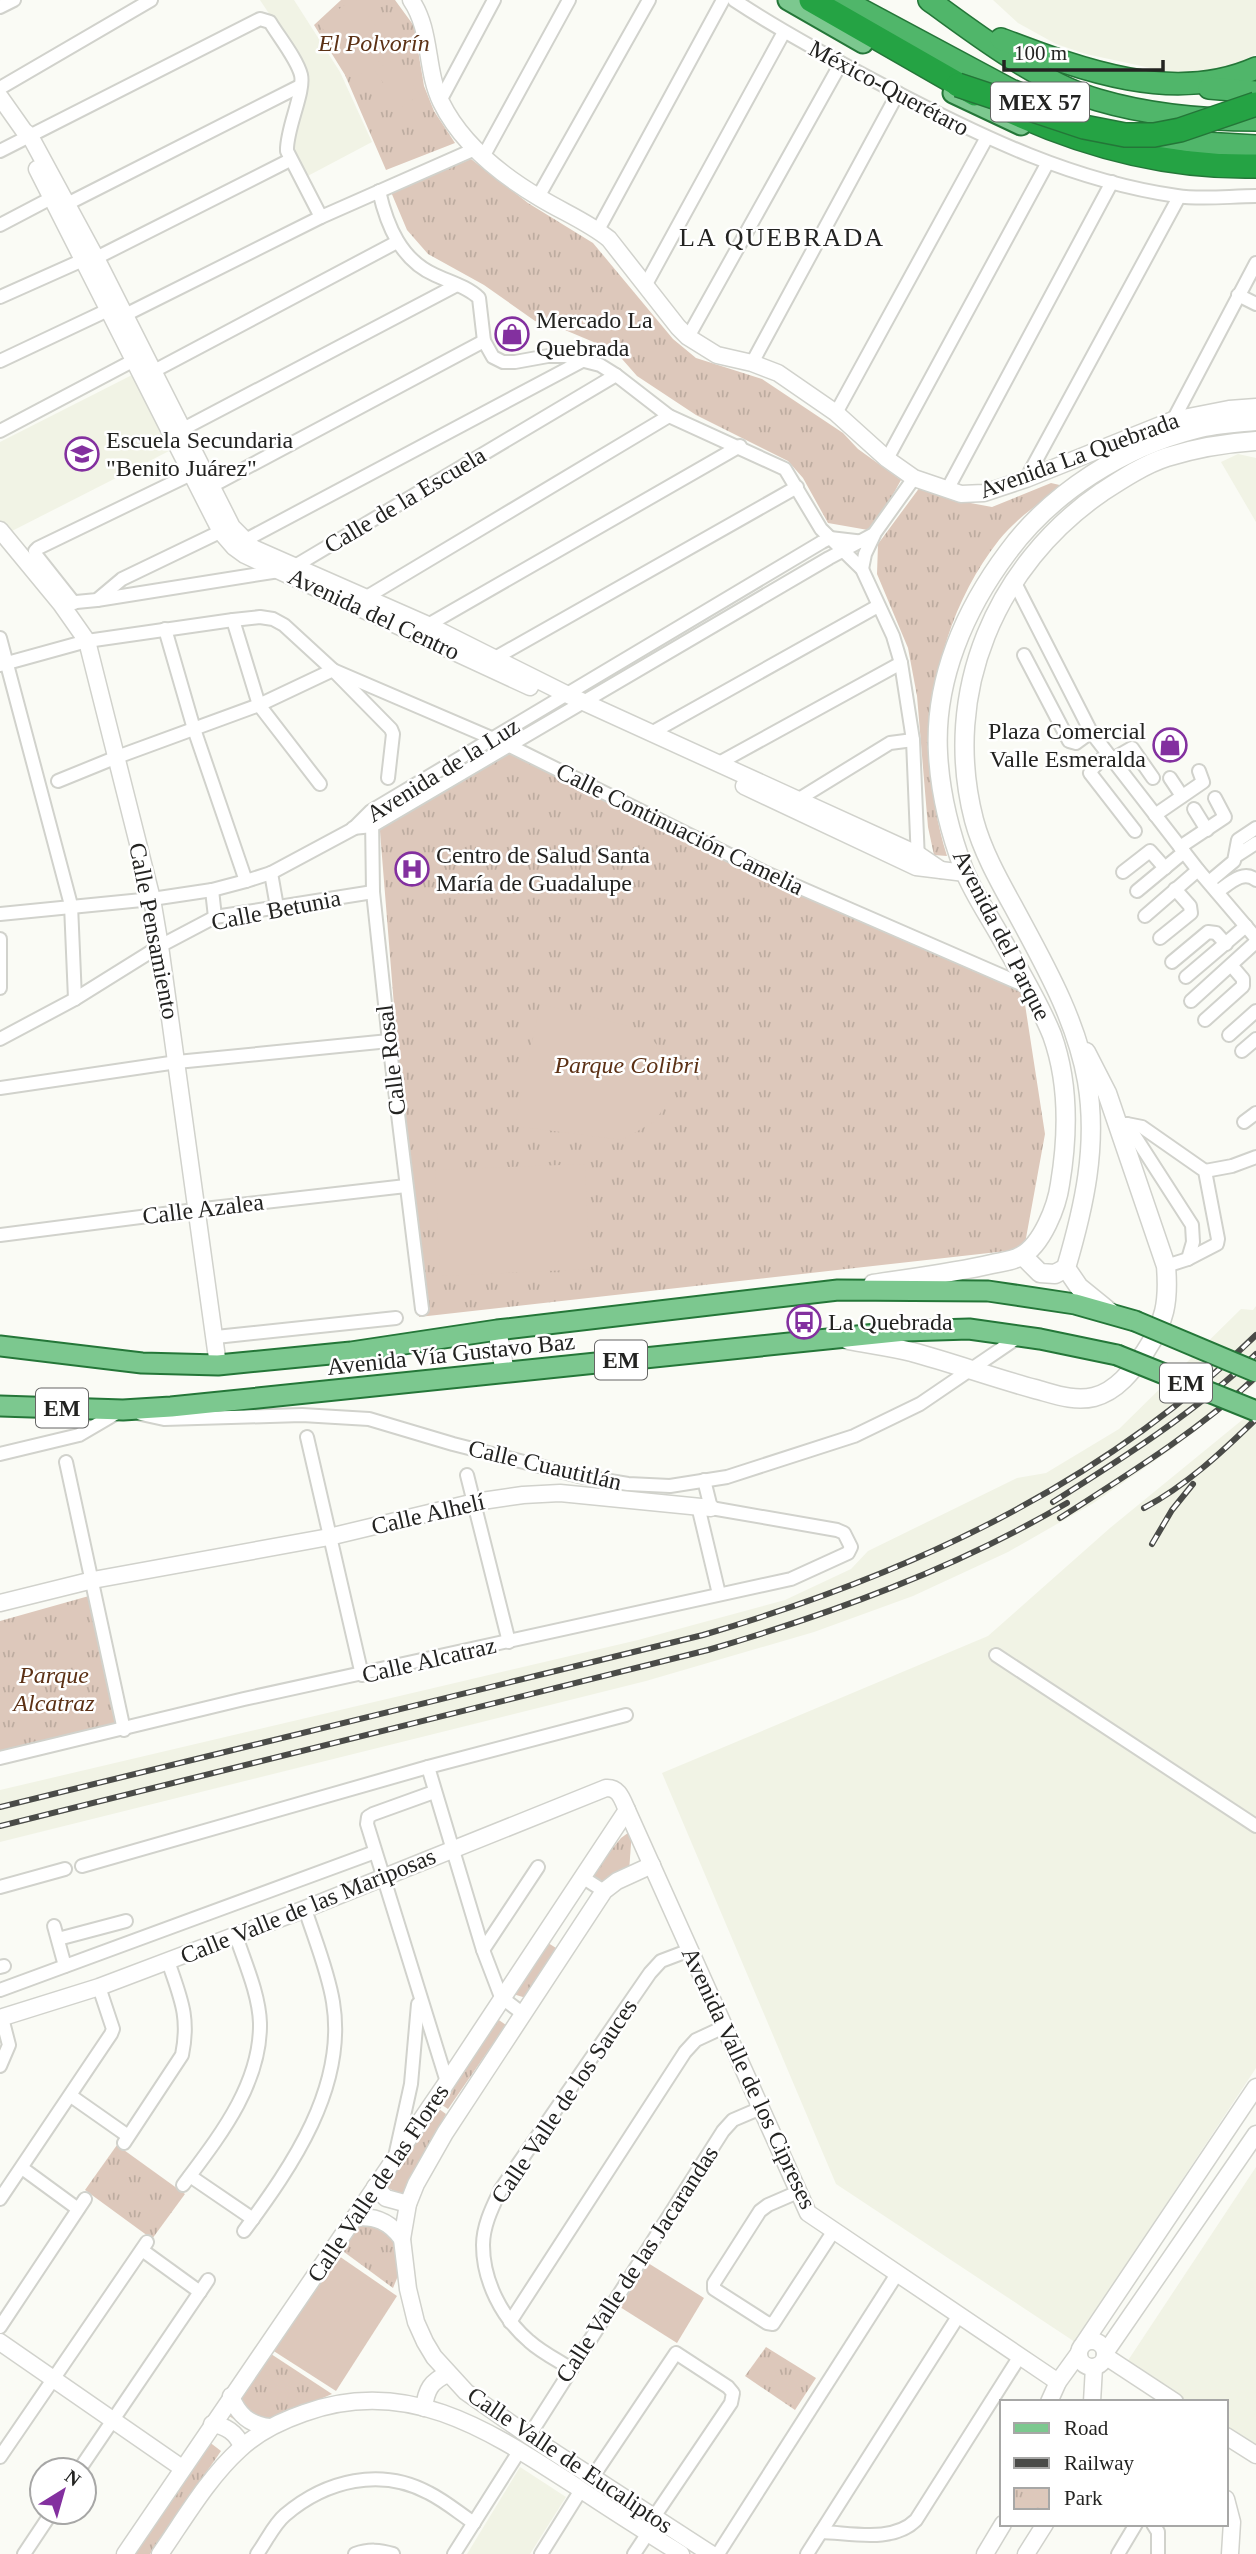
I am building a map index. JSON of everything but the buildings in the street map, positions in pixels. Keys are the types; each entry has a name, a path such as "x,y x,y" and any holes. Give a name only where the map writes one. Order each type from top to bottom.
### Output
{"highway":[{"name":"MEX 57","path":"843,0 1011,90 1088,121 1142,135 1203,143 1256,146"},
{"name":"MEX 57","path":"929,0 1008,55 1052,80 1097,99 1210,120 1256,120"},
{"path":"812,5 872,48"},
{"path":"812,5 958,85 1040,125 1077,139 1125,152 1200,166 1256,166"},
{"path":"958,21 1085,68 1160,83 1256,92"},
{"path":"1160,83 1215,82 1256,68"},
{"path":"958,85 1084,127 1125,135 1154,135 1180,130 1256,104"}],"main road":[{"path":"776,0 812,5"},
{"path":"788,0 812,5"},
{"path":"872,48 999,117 1078,148 1131,163 1195,174 1256,175"},
{"name":"Avenida del Parque","path":"1023,1256 1046,1229 1059,1194 1066,1108 1061,1070 1052,1036 965,873 950,824 938,752 942,689 961,632 996,567 1021,534 1042,513 1115,461 1164,439 1199,428 1256,421"},
{"name":"Avenida del Parque","path":"1066,1268 1083,1208 1089,1169 1091,1119 1087,1081 1077,1037 1042,960 991,866 974,821 964,769 964,723 969,691 993,616 1038,547 1056,528 1083,505 1119,481 1165,457 1252,444"},
{"path":"841,1339 911,1352 1071,1398 1094,1397 1114,1387 1129,1375 1156,1334 1164,1314 1168,1292 1166,1266 1122,1124 1077,1037"},
{"path":"838,1290 982,1266 1023,1256 1041,1273 1055,1274 1066,1268 1079,1287 1111,1313"},
{"name":"Avenida Vía Gustavo Baz","path":"218,1365 351,1352 497,1330 838,1290 988,1291 1038,1296 1111,1313 1256,1372"},
{"name":"Avenida Vía Gustavo Baz","path":"123,1410 362,1389 905,1331 969,1329 1117,1355 1256,1411"},
{"path":"497,1330 505,1372"},
{"name":"EM","path":"0,1346 142,1363 218,1365"},
{"name":"EM","path":"0,1406 123,1410"}],"street":[{"path":"0,7 14,0"},
{"path":"0,88 151,0"},
{"path":"440,101 494,0"},
{"path":"125,315 321,217 379,191 479,153 569,0"},
{"path":"538,197 649,0"},
{"path":"598,230 723,0"},
{"name":"México-Querétaro","path":"734,0 784,32 898,93 986,139 1047,164 1179,197 1256,196"},
{"name":"Avenida La Quebrada","path":"415,2 426,36 433,83 440,101 462,136 479,153 538,197 598,230 609,239 688,337 717,355 752,363 789,380 836,413 887,459 914,478 947,490 974,494 1026,479 1172,420 1229,409 1256,407"},
{"path":"0,150 260,19 266,19 301,74 286,141 290,160 321,217"},
{"path":"645,286 784,32"},
{"path":"688,337 841,63"},
{"path":"0,225 300,86"},
{"path":"752,363 898,93"},
{"name":"Avenida del Centro","path":"0,97 26,135 90,259 125,315 139,357 191,474 226,529 239,544 918,861 941,870 965,873"},
{"path":"836,413 986,139"},
{"path":"0,297 90,259 290,160"},
{"path":"887,459 1047,164"},
{"path":"947,490 1112,182"},
{"path":"379,191 384,214 397,242 414,261 428,272 473,292 479,298 484,341 494,357 503,362 515,362 565,356 600,365 668,416 740,446 785,469 816,522 862,569 892,636 901,663 913,740 918,861"},
{"path":"1026,479 1179,197"},
{"path":"154,371 397,242"},
{"name":"Avenida del Centro","path":"90,259 108,310 139,357 154,371 212,486 226,529"},
{"path":"1164,439 1238,295 1251,284 1256,262"},
{"path":"183,429 457,285"},
{"path":"1238,295 1256,304"},
{"path":"0,361 108,310"},
{"path":"212,486 484,341"},
{"path":"0,431 139,357"},
{"path":"239,544 584,360"},
{"name":"Calle de la Escuela","path":"67,603 287,568 615,375"},
{"path":"365,598 668,416"},
{"path":"428,625 740,446"},
{"path":"67,603 35,551 191,474"},
{"path":"862,569 869,538 914,478"},
{"path":"495,658 797,487"},
{"path":"97,600 122,579 226,529"},
{"name":"Calle Pensamiento","path":"0,530 67,603 87,641 152,899 218,1365"},
{"path":"830,538 869,538"},
{"name":"Avenida de la Luz","path":"353,828 372,826 510,746 570,700 830,538"},
{"name":"Avenida de la Luz","path":"353,828 371,811 493,739 869,538"},
{"name":"Avenida del Centro","path":"287,568 428,625 495,658 570,700 653,732 799,799 918,861"},
{"path":"1015,583 1091,732 1256,940 1191,1001"},
{"path":"653,732 878,606"},
{"name":"Calle Continuación Camelia","path":"3,664 87,641 233,620 260,617 274,619 333,670 391,729 393,734 388,778"},
{"path":"233,620 259,705 320,784"},
{"path":"165,629 194,729 246,881"},
{"path":"0,639 3,664 71,905 75,999"},
{"path":"1024,655 1069,741 1076,743 1091,732"},
{"path":"719,763 901,663"},
{"path":"58,781 259,705 333,670"},
{"name":"Calle Continuación Camelia","path":"333,670 510,746 764,872 1028,987"},
{"path":"799,799 890,743 913,740"},
{"path":"1135,831 1090,773 1109,757 1132,748 1153,778"},
{"path":"1155,815 1203,782 1199,771"},
{"path":"1170,778 1182,796"},
{"path":"1137,891 1182,850 1225,817 1215,798"},
{"path":"1194,809 1207,830"},
{"name":"Calle Rosal","path":"371,811 373,892 422,1309"},
{"path":"0,914 152,899 212,890 271,873 353,828"},
{"path":"1236,856 1236,843 1256,828"},
{"path":"1213,887 1236,856 1256,843"},
{"path":"1123,872 1150,852 1165,868"},
{"path":"1144,916 1198,870"},
{"path":"271,873 277,907"},
{"path":"1213,887 1244,875 1255,878"},
{"path":"1160,938 1191,913 1190,906 1175,889"},
{"path":"212,890 215,917"},
{"name":"Calle Betunia","path":"0,1040 75,999 160,946 215,917 373,892"},
{"path":"1186,977 1246,926"},
{"path":"1172,962 1208,932 1216,933 1226,944"},
{"path":"0,939 0,988"},
{"path":"1205,1020 1243,986 1243,979 1231,965"},
{"path":"1229,1035 1256,1011"},
{"path":"1242,1051 1256,1039"},
{"path":"0,1088 177,1062 389,1041"},
{"path":"1244,1122 1256,1113"},
{"path":"1122,1124 1142,1127 1205,1171 1232,1167 1256,1157"},
{"path":"1122,1124 1192,1225 1193,1242 1188,1259"},
{"path":"1166,1266 1213,1248 1218,1239 1205,1171"},
{"name":"Calle Azalea","path":"0,1235 406,1186"},
{"path":"216,1337 396,1318"},
{"name":"Calle Cuautitlán","path":"123,1410 164,1419 340,1416 369,1419 453,1444 579,1476 628,1484 659,1485 727,1477 854,1436 920,1404 1020,1336"},
{"path":"0,1454 79,1436 123,1410"},
{"path":"307,1437 362,1675"},
{"path":"66,1462 124,1730"},
{"path":"467,1475 509,1642"},
{"path":"704,1480 705,1507 719,1594"},
{"name":"Calle Alhelí","path":"0,1603 93,1580 329,1537 475,1502 523,1495 560,1493 705,1507 837,1530 844,1533 851,1547"},
{"name":"Calle Alcatraz","path":"0,1758 244,1699 791,1579 848,1553 851,1547"},
{"path":"996,1655 1256,1826"},
{"path":"82,1866 428,1767 626,1715"},
{"path":"428,1767 483,1950 501,1997 522,2013"},
{"name":"Avenida Valle de los Cipreses","path":"613,1787 618,1791 627,1810 807,2213 1058,2382"},
{"name":"Calle Valle de las Mariposas","path":"1,2018 99,1987 236,1936 452,1848 613,1787"},
{"path":"434,1793 368,1817 367,1824 447,2082"},
{"name":"Calle Valle de las Flores","path":"125,2554 447,2082 627,1810"},
{"name":"Calle Valle de las Mariposas","path":"0,1990 375,1852"},
{"name":"Calle Valle de las Flores","path":"416,2322 408,2290 402,2239 408,2204 426,2166 522,2013 604,1891 617,1881 652,1865"},
{"path":"483,1950 538,1867"},
{"path":"0,1887 65,1869"},
{"path":"582,1877 604,1891"},
{"path":"244,2231 296,2154 320,2104 333,2055 333,2003 305,1909"},
{"path":"58,1939 126,1921"},
{"path":"54,1926 65,1966"},
{"path":"236,1936 255,1996 260,2022 258,2048 245,2092 187,2181 253,2218"},
{"name":"Calle Valle de los Sauces","path":"570,2368 530,2342 510,2322 495,2297 487,2275 482,2245 493,2206 501,2189 650,1973 661,1961 690,1950"},
{"path":"71,2096 126,2139 182,2055 186,2038 186,2014 168,1961"},
{"path":"0,2199 111,2034 113,2029 99,1987"},
{"path":"396,2156 411,2084 419,1995"},
{"path":"0,2066 9,2045 1,2018"},
{"path":"510,2322 685,2052 696,2040 724,2027"},
{"path":"1050,2400 1058,2382 1256,2087"},
{"name":"Calle Valle de las Jacarandas","path":"454,2554 723,2131 733,2120 761,2108"},
{"path":"1101,2359 1256,2134"},
{"path":"0,2327 81,2204 22,2168"},
{"path":"375,2187 386,2198 408,2204"},
{"path":"798,2192 760,2211 714,2283 714,2289 773,2324 833,2232"},
{"path":"354,2218 382,2221 402,2239"},
{"path":"0,2457 52,2377 144,2246 200,2292"},
{"path":"718,2554 897,2274"},
{"path":"88,2456 208,2280"},
{"path":"807,2554 959,2315"},
{"name":"Calle Valle de Eucaliptos","path":"416,2322 434,2357 448,2374 524,2443 587,2484 648,2533 681,2554"},
{"path":"1081,2348 1091,2341 1099,2343 1101,2359 1095,2400"},
{"path":"0,2342 182,2468"},
{"path":"1081,2348 1083,2363 1101,2359 1172,2400"},
{"path":"541,2554 676,2353 733,2393 730,2403 654,2517"},
{"path":"821,2532 893,2534 906,2530 916,2520 1020,2356"},
{"path":"424,2408 432,2383 448,2374"},
{"path":"232,2396 234,2405 245,2418 270,2427"},
{"name":"Calle Valle de Eucaliptos","path":"270,2427 318,2408 363,2400 406,2403 524,2443"},
{"path":"212,2424 228,2428 242,2446"},
{"path":"160,2554 210,2482 242,2446 270,2427"},
{"path":"1228,2437 1256,2455"},
{"path":"257,2554 283,2516 308,2498 349,2480 374,2478 399,2482 429,2492 474,2523"},
{"name":"Calle Valle de Eucaliptos","path":"587,2484 654,2517 711,2554"},
{"path":"1228,2507 1232,2522 1230,2554"},
{"path":"24,2554 43,2526"},
{"path":"985,2554 1002,2526"},
{"path":"1026,2554 1044,2526"},
{"path":"1118,2554 1135,2526"},
{"path":"1154,2526 1158,2532 1157,2554"},
{"path":"634,2554 648,2533"},
{"path":"355,2554 381,2550 393,2554"}],"shaded area":[{"path":"260,0 294,0 340,72 372,142 302,179 289,147 302,63"},
{"path":"993,0 1256,0 1256,54 1230,68 1178,74 1086,54 1056,44 1018,23"},
{"name":"Escuela Secundaria \"Benito Juárez\"","path":"132,375 173,449 10,532 0,521 0,442"},
{"path":"1238,454 1256,458 1256,522 1221,462"},
{"path":"1256,1306 1256,1382 1251,1387 1172,1449 1092,1504 1008,1552 913,1596 814,1632 646,1681 0,1842 0,1790 638,1640 785,1600 851,1569 868,1551 1017,1478 1046,1473 1119,1429 1241,1309 1253,1310"},
{"path":"1247,1416 1256,1421 1256,2068 1075,2342 836,2184 662,1773 988,1636 1110,1528"},
{"path":"1256,2167 1256,2450 1228,2431 1228,2400 1182,2400 1127,2362"},
{"path":"520,2467 566,2497 530,2554 467,2554"}],"green space":[{"name":"El Polvorín","path":"341,0 395,0 414,26 424,86 434,111 455,143 386,170 345,75 314,25"},
{"path":"351,0 356,0 394,50 359,76 319,24"},
{"path":"395,58 420,95 400,108 375,71"},
{"path":"471,159 528,203 593,243 673,339 696,358 762,379 843,433 858,449 901,480 880,518 868,530 828,523 803,478 788,461 696,415 637,376 615,351 553,325 535,321 484,285 428,254 407,230 391,192"},
{"path":"1051,483 1064,486 1013,525 999,540 976,575 957,612 944,651 935,692 931,775 947,856 934,855 928,827 917,696 908,648 877,574 878,544 920,487 949,499 992,507"},
{"name":"Parque Colibri","path":"516,749 708,852 1022,985 1045,1134 1024,1249 419,1317 379,819"},
{"path":"540,1004 644,1030 681,1073 673,1094 655,1121 622,1140 515,1126"},
{"path":"585,1164 590,1269 440,1276 435,1170"},
{"name":"Parque Alcatraz","path":"96,1594 101,1654 124,1730 0,1759 0,1621"},
{"path":"632,1830 629,1872 598,1884 593,1872 621,1838"},
{"path":"545,1941 556,1948 526,1998 513,1994"},
{"path":"493,2016 506,2025 448,2109 439,2103"},
{"path":"435,2106 446,2114 405,2197 383,2185"},
{"path":"117,2145 185,2194 152,2239 85,2190"},
{"path":"367,2219 399,2241 400,2271 393,2288 340,2249 345,2236"},
{"path":"336,2254 397,2296 336,2391 269,2348"},
{"path":"648,2263 704,2298 677,2343 620,2307"},
{"path":"766,2347 816,2378 795,2410 745,2376"},
{"path":"268,2352 332,2394 249,2429 226,2414"},
{"path":"208,2441 221,2451 150,2554 133,2554"}],"railway":[{"path":"0,1807 703,1635 854,1584 927,1554 998,1519 1067,1480 1133,1437 1196,1389 1256,1335"},
{"path":"1053,1502 1184,1415 1256,1354"},
{"path":"1060,1518 1186,1434 1256,1377"},
{"path":"1144,1508 1217,1456 1256,1419"},
{"path":"1152,1544 1172,1510 1193,1484"},
{"path":"0,1826 708,1650 847,1605 937,1569 1067,1503"}],"place":[{"name":"Mercado La Quebrada","path":"512,334"},
{"name":"Escuela Secundaria \"Benito Juárez\"","path":"82,454"},
{"name":"Plaza Comercial Valle Esmeralda","path":"1170,745"},
{"name":"Centro de Salud Santa María de Guadalupe","path":"412,869"},
{"name":"La Quebrada","path":"804,1322"}],"district":[{"name":"LA QUEBRADA","path":"782,237"}]}
